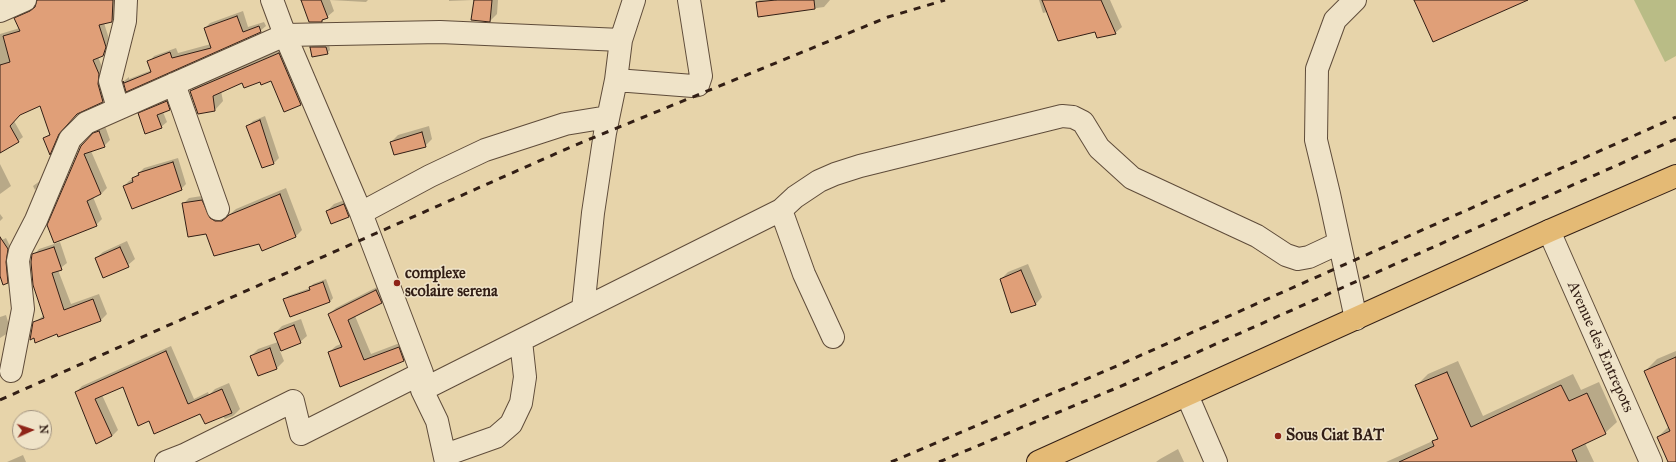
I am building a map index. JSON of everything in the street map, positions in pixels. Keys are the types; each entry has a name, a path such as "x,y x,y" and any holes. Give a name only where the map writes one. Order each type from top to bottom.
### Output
{"main road":[{"path":"1038,462 1676,176"}],"street":[{"path":"0,11 25,0"},
{"path":"118,108 110,82 125,21 126,0"},
{"path":"272,0 285,35 360,213 437,421 446,458 496,438 511,424 521,403 525,377 521,341"},
{"path":"583,309 593,213 608,117 616,80 621,40 634,0"},
{"path":"616,80 693,86 698,85 700,76 689,0"},
{"path":"1355,0 1335,20 1317,69 1316,140 1356,319"},
{"path":"11,371 23,309 18,261 20,251 36,220 70,139 86,123 285,35 440,32 621,40"},
{"path":"174,84 218,209"},
{"path":"166,462 184,455 293,401 301,434 521,341 781,210 795,197 814,184 835,174 860,166 1062,116 1072,117 1083,122 1099,148 1132,178 1257,236 1286,255 1298,259 1309,257 1339,243"},
{"path":"360,213 430,176 485,150 565,124 608,117"},
{"path":"781,210 804,274 833,337"},
{"name":"Avenue des Entrepots","path":"1549,232 1651,462"},
{"path":"1187,395 1216,462"}],"green space":[{"path":"1634,0 1676,0 1676,56 1665,62"}],"building":[{"path":"37,0 113,0 112,22 99,25 106,47 103,56 93,60 99,74 98,84 103,102 77,114 59,134 50,155 43,138 50,135 40,106 20,115 10,126 19,142 0,153 0,65 10,62 3,36 20,31 14,18 30,11 35,7"},
{"path":"301,0 321,0 328,18 322,20 322,22 309,22"},
{"path":"474,0 492,0 490,22 471,20"},
{"path":"776,0 814,0 815,9 758,17 756,2"},
{"path":"1042,0 1101,0 1116,34 1097,38 1095,32 1058,41"},
{"path":"1414,0 1528,0 1433,42"},
{"path":"237,16 243,32 259,26 261,32 126,92 123,81 124,83 151,72 147,61 170,52 172,58 211,48 204,28"},
{"path":"310,47 326,47 328,54 312,57"},
{"path":"279,53 301,105 284,112 271,81 261,85 260,82 244,88 242,83 213,96 215,111 198,114 190,91"},
{"path":"167,101 170,110 157,115 162,128 145,134 138,113"},
{"path":"260,120 274,164 262,168 246,126"},
{"path":"99,131 105,147 84,154 101,194 87,201 97,226 54,243 47,225 81,146 93,133"},
{"path":"422,132 426,147 394,155 390,142"},
{"path":"173,162 182,190 132,209 123,186 133,182 132,178 139,175 138,173"},
{"path":"280,194 296,237 262,251 259,244 214,256 206,234 188,237 182,203 202,200 210,218 215,221 222,221 229,215"},
{"path":"344,204 349,217 331,224 326,211"},
{"path":"0,237 8,249 6,262 8,283 3,285 0,276"},
{"path":"54,247 62,270 52,273 64,310 93,299 101,321 58,337 57,334 35,343 34,338 30,340 33,322 44,318 33,285 31,262 32,254"},
{"path":"120,247 129,267 103,278 95,258"},
{"path":"1021,270 1036,305 1011,313 1000,279"},
{"path":"323,282 330,302 290,317 283,299 310,290 309,287"},
{"path":"376,290 382,303 348,320 364,360 399,347 404,361 340,387 328,352 342,347 328,314"},
{"path":"294,325 301,343 281,351 274,333"},
{"path":"270,348 277,369 258,376 250,356"},
{"path":"166,351 188,404 222,389 232,413 205,424 200,414 154,434 149,421 138,426 123,387 95,399 112,436 96,444 75,392"},
{"path":"1676,357 1676,462 1668,462 1657,437 1670,431 1644,371"},
{"path":"1447,372 1471,427 1561,385 1569,401 1587,393 1606,434 1572,450 1577,462 1399,462 1434,446 1432,441 1438,439 1415,385"}],"railway":[{"path":"0,400 573,146 888,17 945,0"},
{"path":"891,462 1119,365 1676,117"},
{"path":"939,462 1126,384 1676,139"}],"place":[{"name":"complexe scolaire serena","path":"397,283"},
{"name":"Sous Ciat BAT","path":"1278,436"}]}
